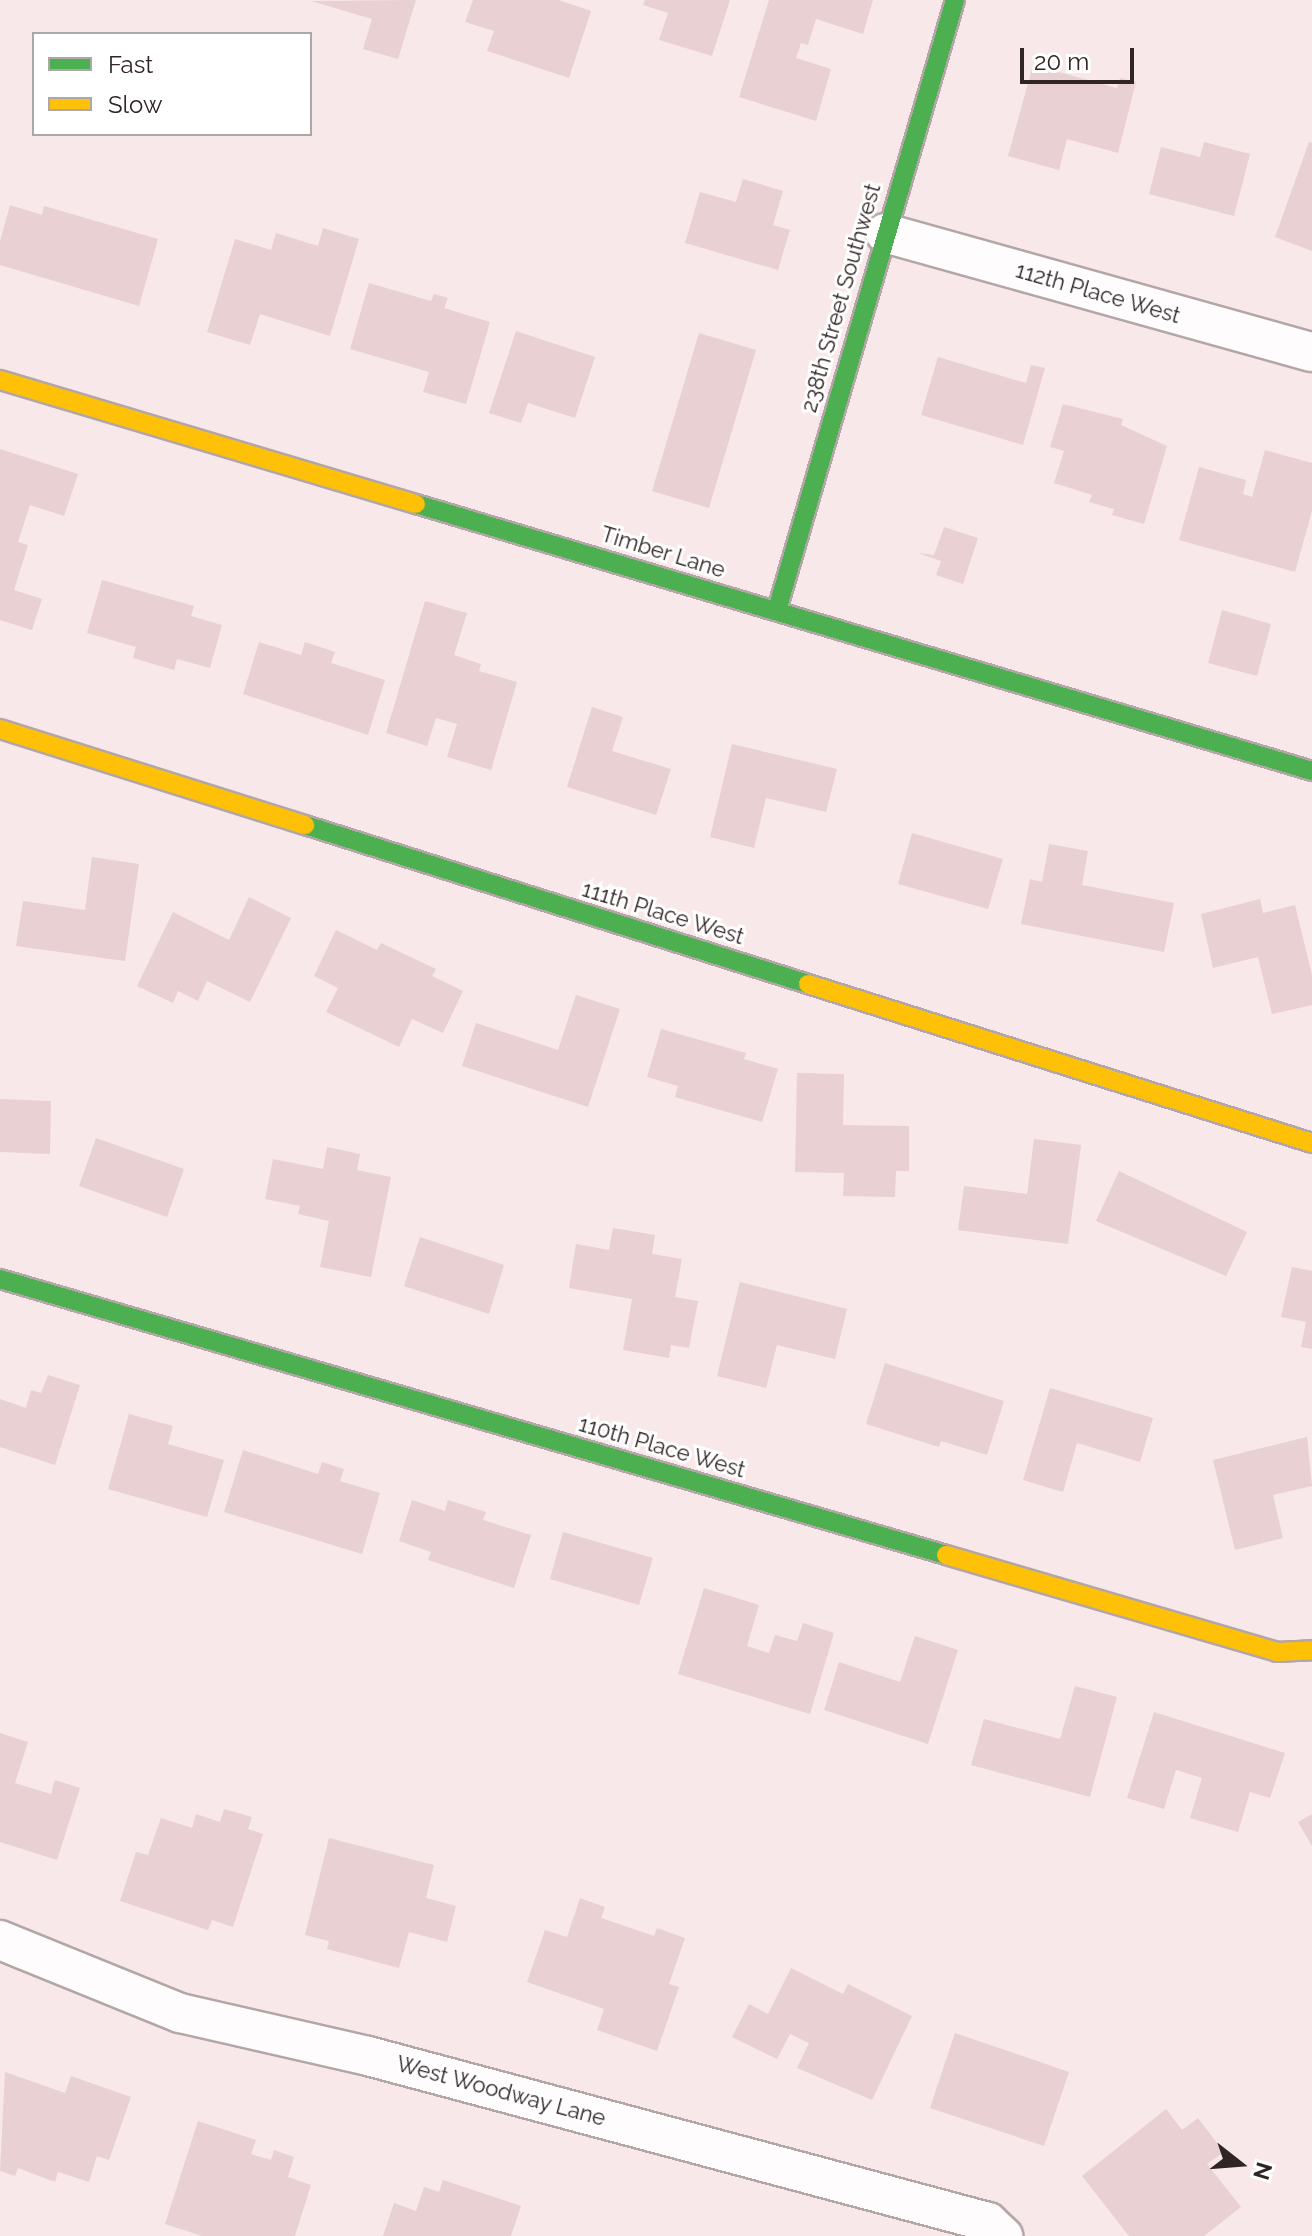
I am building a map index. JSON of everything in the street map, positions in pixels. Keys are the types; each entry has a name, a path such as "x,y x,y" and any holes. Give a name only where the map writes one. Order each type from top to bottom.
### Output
{"street":[{"name":"238th Street Southwest","path":"777,610 955,0"},
{"name":"112th Place West","path":"885,233 1312,352"},
{"name":"Timber Lane","path":"0,380 1312,771"},
{"name":"111th Place West","path":"0,729 1312,1143"},
{"name":"110th Place West","path":"0,1279 1277,1652 1312,1650"},
{"name":"West Woodway Lane","path":"0,1940 180,2013 368,2056 988,2222 1003,2236"}],"building":[{"path":"416,0 398,59 363,49 372,19 311,1"},
{"path":"473,0 558,0 591,11 569,78 487,51 494,31 465,22"},
{"path":"645,0 730,0 712,56 659,40 668,13 643,5"},
{"path":"769,0 873,0 863,34 816,19 808,45 801,43 796,58 831,69 816,121 739,97"},
{"path":"1033,65 1117,88 1120,78 1136,82 1118,153 1067,139 1059,170 1008,156"},
{"path":"1204,142 1250,154 1234,216 1149,194 1161,147 1200,157"},
{"path":"1309,142 1312,143 1312,251 1275,237"},
{"path":"743,179 783,191 773,225 790,230 778,270 685,243 700,192 736,202"},
{"path":"10,205 42,215 44,206 158,239 139,306 0,265 0,241"},
{"path":"323,228 359,239 330,336 260,314 250,345 207,332 235,239 271,250 276,233 318,246"},
{"path":"369,283 431,301 434,294 448,298 444,308 490,322 466,404 423,392 429,372 350,349"},
{"path":"516,331 595,357 575,418 528,403 521,423 489,413"},
{"path":"699,333 756,350 709,508 652,491"},
{"path":"938,357 1026,383 1031,365 1045,368 1023,445 921,415"},
{"path":"1063,404 1123,419 1121,425 1167,446 1144,524 1112,515 1114,509 1089,502 1092,495 1054,483 1064,451 1050,447"},
{"path":"0,449 78,474 64,516 30,505 18,542 28,545 14,590 42,599 32,630 0,620"},
{"path":"1265,450 1312,463 1312,511 1295,572 1179,540 1199,467 1246,480 1243,494 1252,497"},
{"path":"944,527 978,538 963,584 936,575 941,561 918,553 934,555"},
{"path":"102,580 194,606 191,616 222,625 210,668 177,659 174,670 133,658 136,647 87,633"},
{"path":"425,601 467,613 454,655 481,664 479,671 517,682 491,770 447,757 457,724 436,718 427,746 386,733"},
{"path":"1222,610 1271,624 1257,676 1208,663"},
{"path":"259,642 301,655 305,642 335,652 331,663 385,680 368,735 243,694"},
{"path":"592,707 623,717 612,751 671,769 656,815 567,787"},
{"path":"732,744 837,769 826,812 766,798 754,848 710,837"},
{"path":"912,833 1003,859 988,909 898,884"},
{"path":"1049,844 1088,851 1082,885 1174,903 1164,952 1021,924 1030,879 1042,882"},
{"path":"92,857 139,864 125,961 16,946 23,901 85,910"},
{"path":"249,897 291,918 250,1002 207,981 198,1001 178,991 173,1003 137,986 173,912 229,940"},
{"path":"1260,899 1263,913 1295,905 1312,975 1312,1005 1272,1014 1258,957 1213,968 1201,914"},
{"path":"336,930 377,950 381,943 436,969 432,976 463,991 443,1033 412,1019 399,1047 326,1012 338,988 314,976"},
{"path":"576,995 620,1009 588,1107 462,1066 476,1023 558,1050"},
{"path":"661,1029 746,1053 744,1059 778,1069 762,1122 675,1097 678,1086 647,1077"},
{"path":"797,1073 844,1074 843,1125 909,1126 909,1171 896,1171 895,1197 843,1196 844,1173 795,1172"},
{"path":"0,1099 51,1101 50,1154 0,1152"},
{"path":"96,1138 184,1169 167,1217 79,1186"},
{"path":"1034,1139 1081,1145 1068,1244 958,1230 964,1186 1027,1194"},
{"path":"327,1147 360,1154 357,1170 391,1177 371,1277 320,1267 329,1221 298,1214 300,1206 265,1199 273,1159 323,1169"},
{"path":"1119,1171 1247,1232 1226,1276 1096,1221"},
{"path":"613,1228 655,1235 652,1254 682,1259 675,1297 698,1301 689,1348 671,1345 669,1358 623,1350 632,1299 569,1288 576,1244 609,1250"},
{"path":"420,1237 504,1265 489,1314 404,1286"},
{"path":"1292,1267 1312,1271 1312,1349 1301,1347 1306,1322 1281,1317"},
{"path":"740,1282 847,1309 835,1359 777,1345 766,1388 717,1376"},
{"path":"885,1363 1004,1401 987,1455 941,1441 939,1447 866,1424"},
{"path":"48,1375 80,1385 55,1465 0,1447 0,1399 26,1408 31,1390 41,1393"},
{"path":"1050,1388 1153,1418 1140,1462 1077,1443 1063,1492 1023,1480"},
{"path":"129,1414 173,1426 168,1444 224,1460 207,1517 108,1489"},
{"path":"1307,1437 1312,1486 1273,1495 1283,1538 1235,1550 1213,1460"},
{"path":"243,1450 318,1474 322,1462 344,1469 340,1481 380,1493 362,1554 224,1512"},
{"path":"412,1500 445,1511 448,1500 486,1512 483,1520 531,1535 514,1588 428,1560 431,1552 399,1541"},
{"path":"563,1532 653,1558 639,1605 550,1579"},
{"path":"704,1588 759,1605 747,1646 769,1653 775,1635 797,1641 803,1623 834,1633 810,1714 678,1674"},
{"path":"915,1636 958,1650 928,1744 824,1710 839,1662 900,1682"},
{"path":"1075,1686 1117,1697 1090,1797 971,1765 984,1719 1060,1739"},
{"path":"1154,1712 1285,1753 1270,1798 1250,1792 1238,1832 1190,1818 1202,1778 1176,1770 1164,1809 1127,1798"},
{"path":"0,1733 28,1742 15,1783 51,1794 55,1780 80,1788 57,1860 0,1842"},
{"path":"224,1809 252,1817 248,1829 263,1834 233,1927 212,1920 208,1930 120,1901 136,1852 148,1855 161,1818 192,1828 196,1814 220,1822"},
{"path":"1312,1814 1312,1846 1298,1822"},
{"path":"329,1838 434,1865 426,1898 456,1906 447,1942 409,1932 399,1968 327,1949 329,1941 305,1935"},
{"path":"580,1898 605,1907 601,1918 654,1936 657,1928 685,1938 669,1984 679,1987 657,2051 597,2030 604,2009 527,1982 545,1930 567,1937"},
{"path":"791,1968 843,1994 848,1984 912,2016 872,2100 797,2068 809,2043 790,2034 777,2059 732,2037 749,2004 768,2014"},
{"path":"955,2033 1069,2072 1044,2146 930,2108"},
{"path":"5,2072 65,2093 71,2076 131,2097 109,2160 97,2156 89,2182 58,2172 55,2182 18,2168 15,2176 0,2171"},
{"path":"1166,2109 1182,2130 1198,2118 1224,2152 1207,2164 1241,2207 1204,2236 1129,2236 1082,2176"},
{"path":"198,2121 256,2140 251,2154 271,2160 274,2150 294,2157 288,2177 311,2185 295,2236 202,2236 165,2224"},
{"path":"443,2180 521,2206 511,2236 383,2236 394,2203 416,2211 424,2187 439,2192"}],"traffic: fast":[{"path":"777,610 955,0"},
{"path":"416,504 1312,771"},
{"path":"305,825 808,984"},
{"path":"0,1279 946,1555"}],"traffic: slow":[{"path":"0,380 416,504"},
{"path":"0,729 305,825"},
{"path":"808,984 1312,1143"},
{"path":"946,1555 1277,1652 1312,1650"}]}
